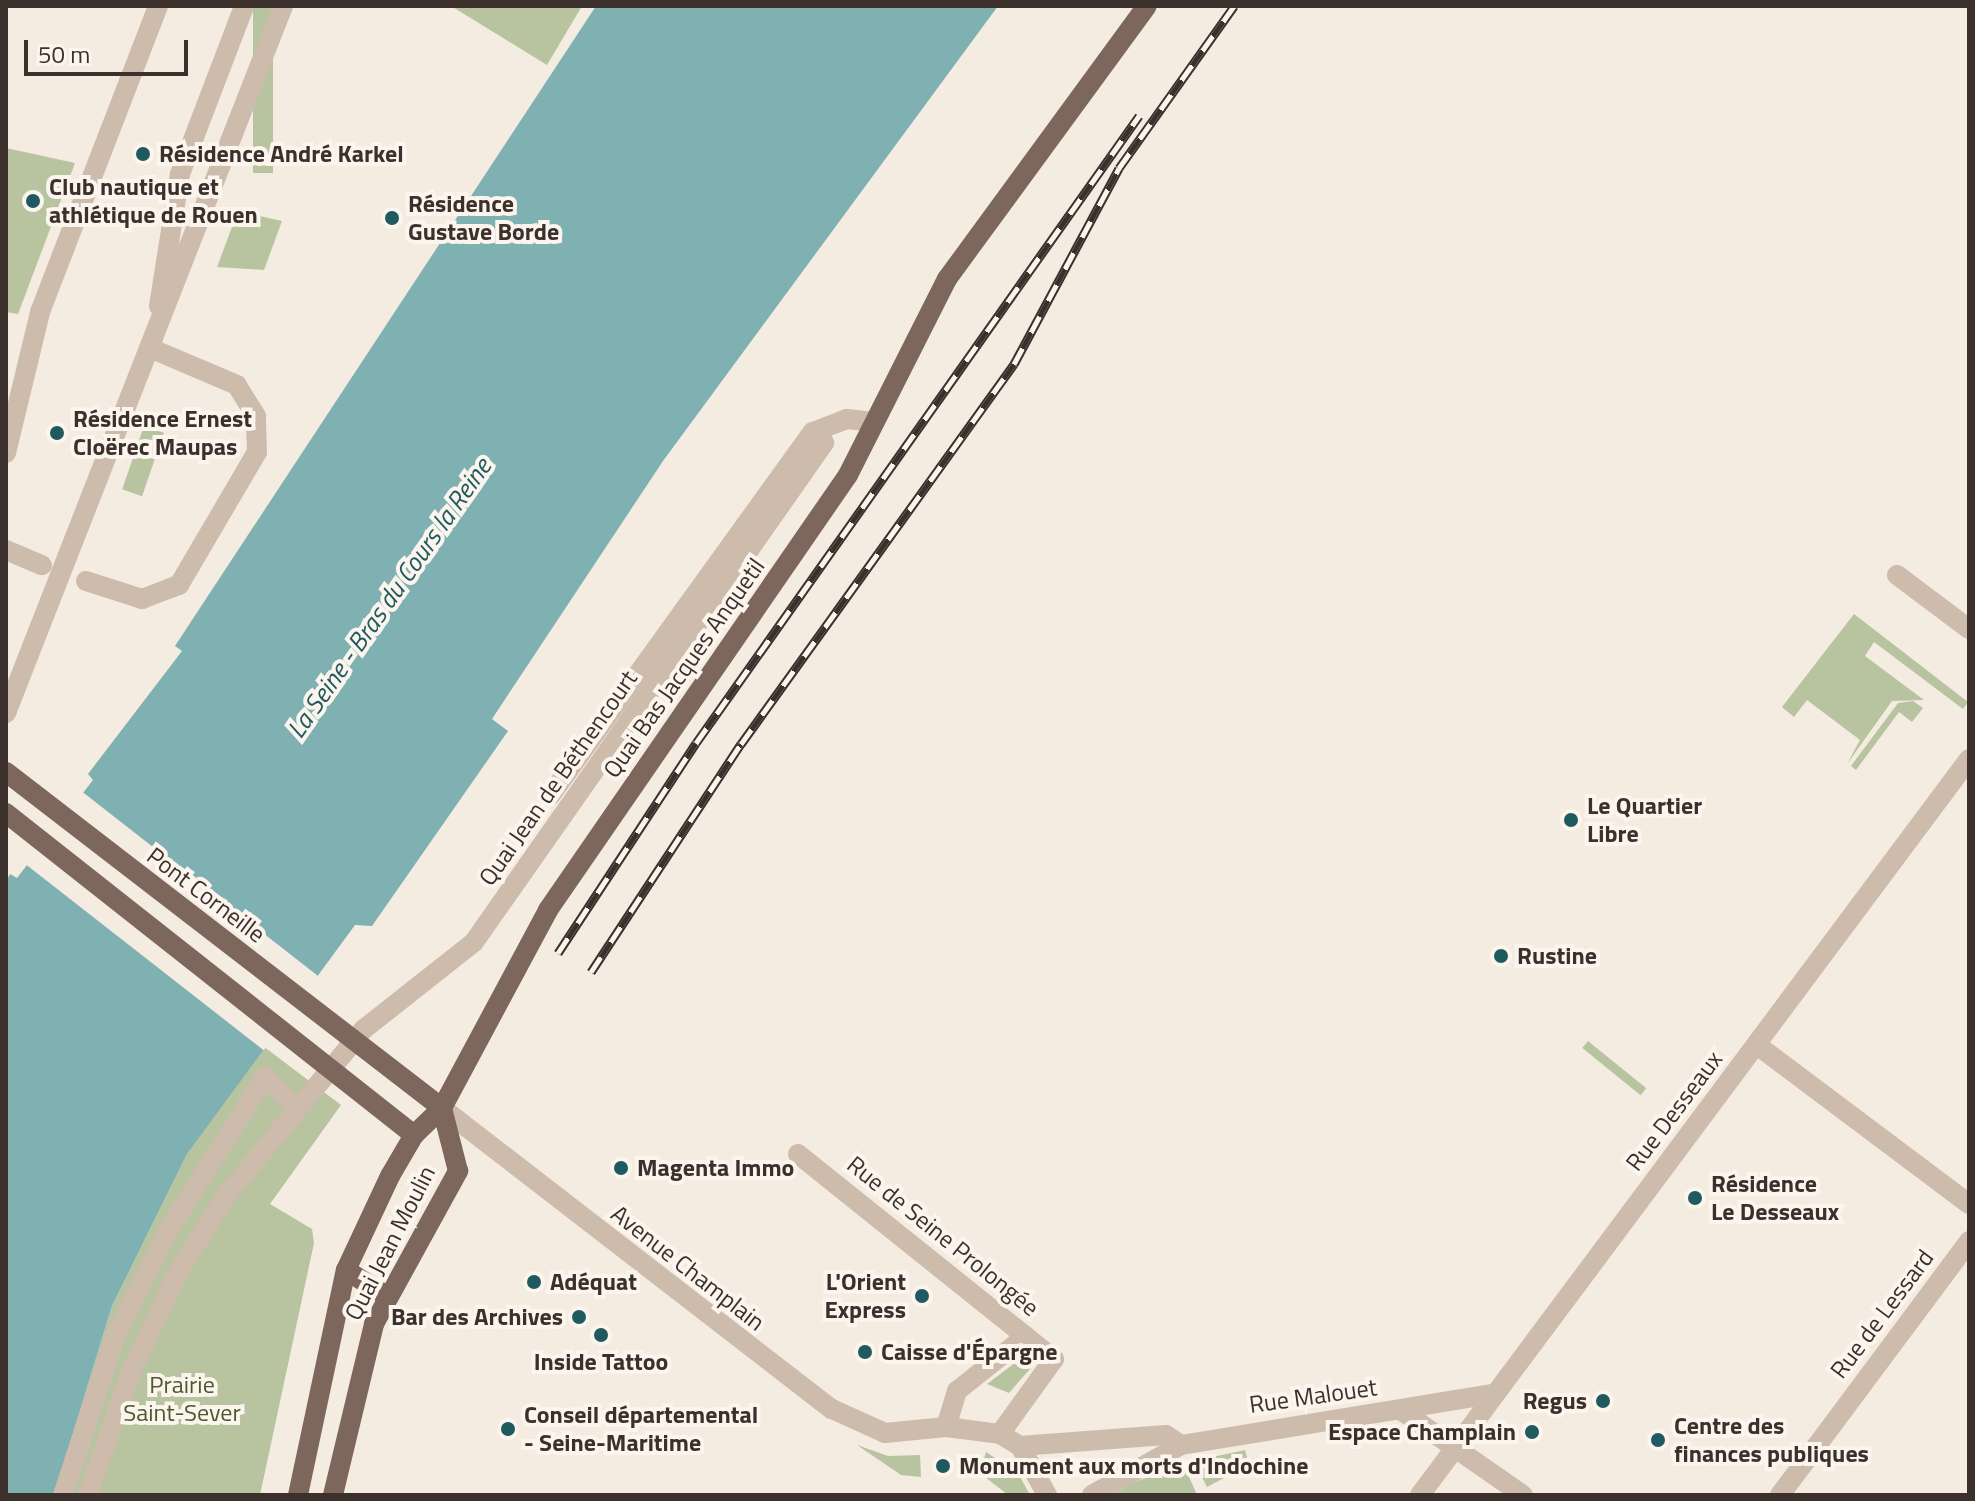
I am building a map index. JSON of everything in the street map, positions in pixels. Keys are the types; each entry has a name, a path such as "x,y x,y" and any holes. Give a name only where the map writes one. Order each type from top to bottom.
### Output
{"main road":[{"name":"Quai Bas Jacques Anquetil","path":"442,1108 533,942 806,540 874,422 947,279 1147,6"},
{"name":"Pont Corneille","path":"6,772 442,1108"},
{"path":"6,813 357,1084 414,1135"},
{"name":"Quai Jean Moulin","path":"298,1495 346,1270 414,1135 442,1108 458,1171 388,1297 365,1351 333,1495"},
{"path":"346,1270 388,1297"}],"street":[{"path":"6,453 40,312 158,6"},
{"path":"152,343 180,174 244,6"},
{"path":"6,713 283,6"},
{"path":"86,581 142,599 179,585 257,452 256,416 237,385 152,343"},
{"name":"Quai Bas Jacques Anquetil","path":"550,796 813,432 847,419 874,422"},
{"name":"Quai Jean de Béthencourt","path":"88,1495 129,1377 178,1272 229,1192 364,1029 474,942 824,443"},
{"path":"6,550 42,565"},
{"path":"1897,575 1969,629"},
{"name":"Rue Desseaux","path":"1420,1495 1969,759"},
{"path":"1757,1045 1969,1204"},
{"path":"63,1495 115,1337 168,1231 265,1077 297,1109"},
{"name":"Avenue Champlain","path":"442,1108 832,1409 885,1433 946,1427 1000,1434"},
{"name":"Rue de Seine Prolongée","path":"798,1154 1054,1359 1000,1434"},
{"name":"Rue de Lessard","path":"1780,1495 1969,1241"},
{"path":"946,1427 957,1391 1026,1336"},
{"path":"1402,1411 1493,1394"},
{"name":"Rue Malouet","path":"1092,1495 1181,1445 1402,1411 1523,1495"},
{"path":"1000,1434 1020,1446 1047,1495"},
{"name":"Rue Malouet","path":"1020,1446 1166,1435 1181,1445"}],"green space":[{"path":"253,6 273,6 273,173 253,173"},
{"path":"451,6 582,6 547,65"},
{"name":"Club nautique et athlétique de Rouen","path":"6,148 75,163 18,314 6,312"},
{"path":"238,211 282,221 264,270 217,267"},
{"path":"144,426 164,433 142,496 122,489"},
{"path":"1854,614 1968,702 1963,709 1874,642 1865,656 1924,700 1892,701 1847,764 1860,740 1807,700 1794,717 1782,707"},
{"path":"1913,701 1923,708 1912,722 1899,712 1856,770 1851,766 1898,703"},
{"path":"1588,1041 1646,1088 1641,1095 1582,1048"},
{"name":"Prairie Saint-Sever","path":"263,1046 341,1105 270,1204 312,1229 314,1243 260,1495 54,1495 112,1306 187,1154"},
{"path":"1028,1353 1036,1362 1009,1393 987,1384"},
{"path":"857,1445 888,1456 920,1455 921,1477 901,1475"},
{"path":"1245,1450 1249,1465 1207,1487 1194,1461"},
{"path":"986,1452 1018,1473 1030,1495 1008,1495 980,1473"},
{"path":"1183,1463 1197,1495 1113,1495 1133,1483"}],"water":[{"name":"La Seine - Bras du Cours la Reine","path":"596,6 998,6 663,461 492,719 508,731 372,926 355,925 187,1154 112,1306 54,1495 6,1495 6,882 10,874 17,878 93,780 88,774 182,651 175,646"}],"pier":[{"path":"80,790 320,978 264,1050 23,862"}],"railway":[{"path":"591,972 741,744 1014,364 1119,168 1234,6"},
{"path":"558,953 696,743 1139,116"}],"place":[{"name":"Résidence André Karkel","path":"143,154"},
{"name":"Club nautique et athlétique de Rouen","path":"33,201"},
{"name":"Résidence Gustave Borde","path":"392,218"},
{"name":"Résidence Ernest Cloërec Maupas","path":"57,433"},
{"name":"Le Quartier Libre","path":"1571,820"},
{"name":"Rustine","path":"1501,956"},
{"name":"Magenta Immo","path":"621,1168"},
{"name":"Résidence Le Desseaux","path":"1695,1198"},
{"name":"Adéquat","path":"534,1282"},
{"name":"L'Orient Express","path":"922,1296"},
{"name":"Bar des Archives","path":"579,1317"},
{"name":"Inside Tattoo","path":"601,1335"},
{"name":"Caisse d'Épargne","path":"865,1352"},
{"name":"Regus","path":"1603,1401"},
{"name":"Conseil départemental - Seine-Maritime","path":"508,1429"},
{"name":"Espace Champlain","path":"1532,1432"},
{"name":"Centre des finances publiques","path":"1658,1440"},
{"name":"Monument aux morts d'Indochine","path":"943,1466"}]}
